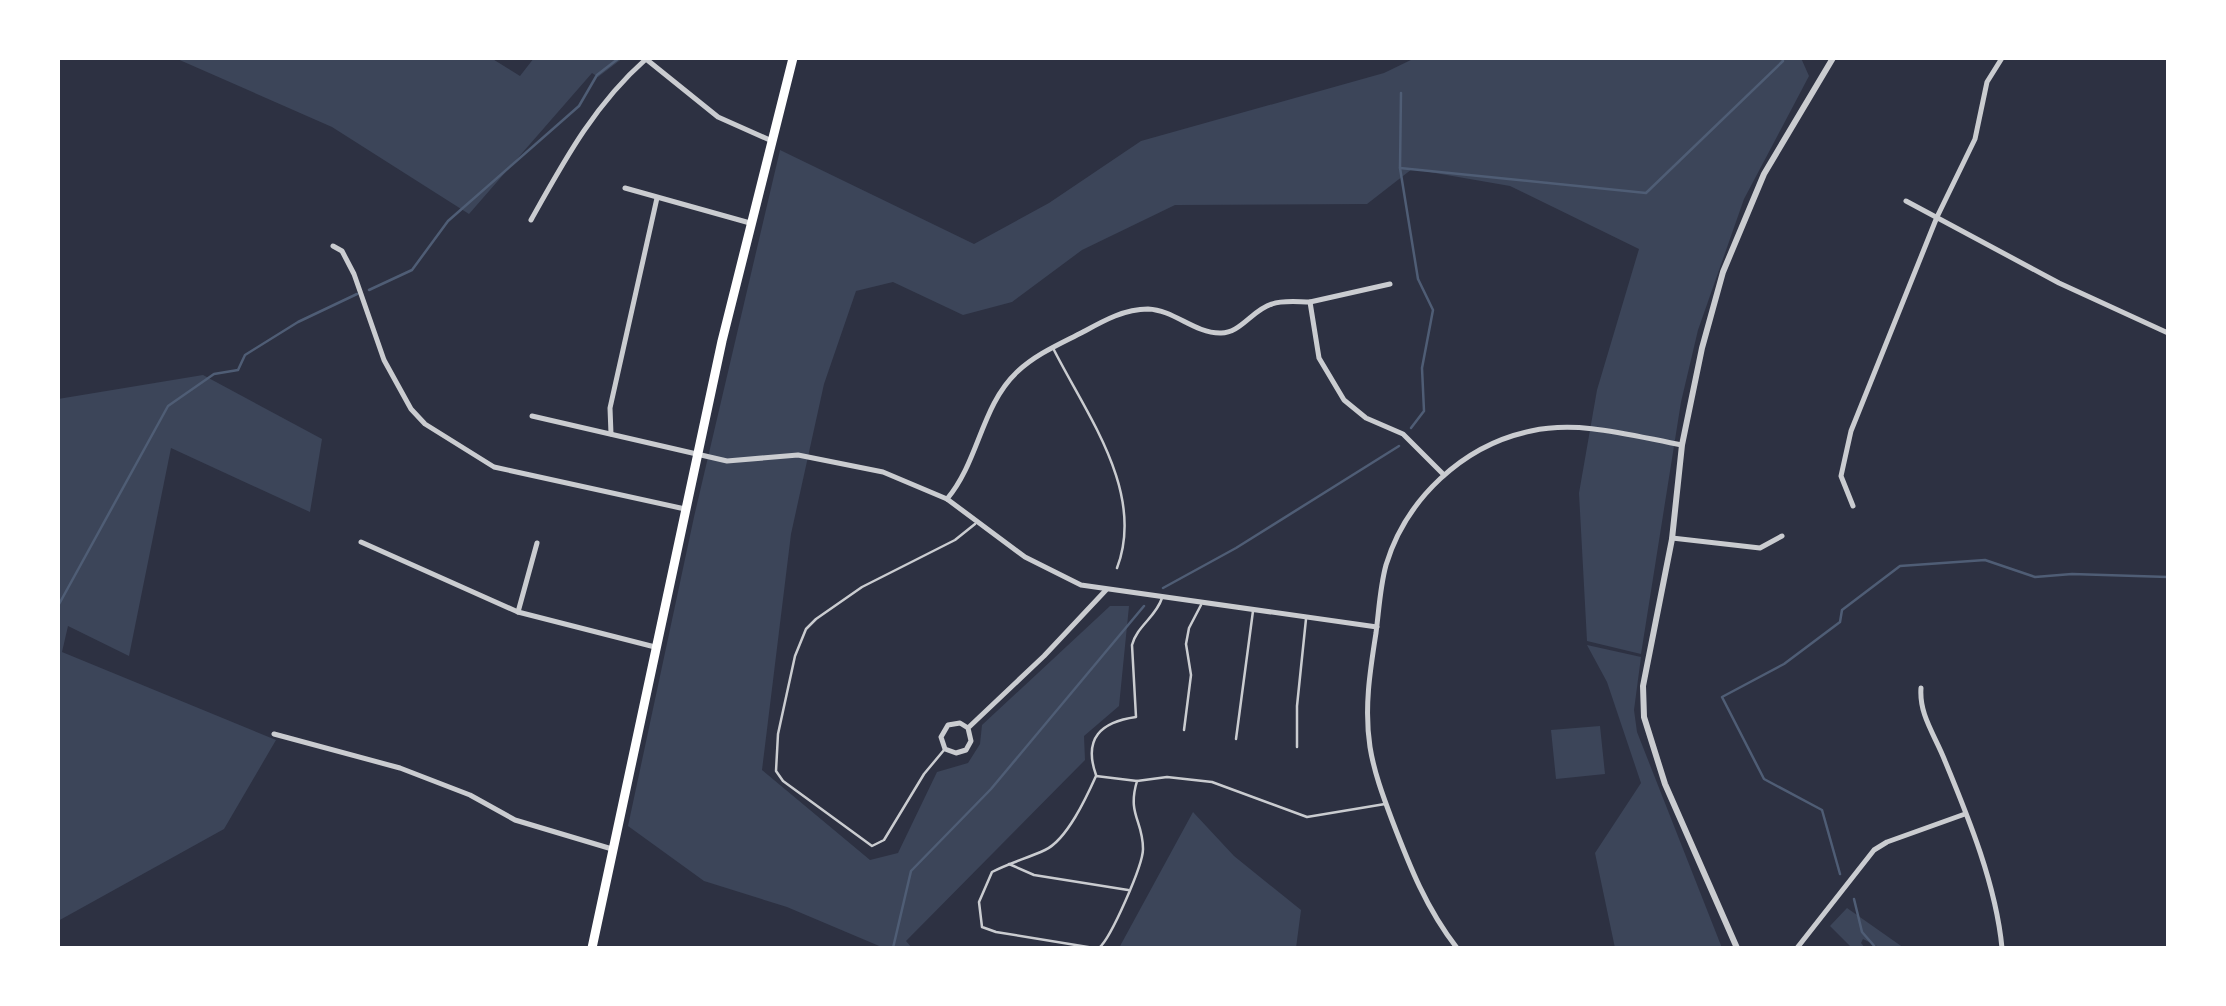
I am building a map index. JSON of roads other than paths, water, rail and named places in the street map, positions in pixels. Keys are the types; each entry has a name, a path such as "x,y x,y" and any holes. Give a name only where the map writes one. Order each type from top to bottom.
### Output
{"main road":[{"path":"592,948 697,456 750,223 794,58"}],"street":[{"path":"531,220 587,122 644,58 718,117 772,141"},
{"path":"1737,948 1665,784 1644,717 1644,686 1672,538 1682,446 1702,348 1723,272 1764,174 1833,58"},
{"path":"1853,506 1841,476 1851,431 1938,217 1976,140 1987,82 2002,58"},
{"path":"624,188 750,223"},
{"path":"611,435 610,408 657,198"},
{"path":"1906,201 2059,283 2168,334"},
{"path":"333,246 342,251 354,274 384,360 411,408 425,424 504,470 686,508"},
{"path":"947,499 961,480 1006,384 1026,364 1112,317 1135,310 1159,310 1217,334 1235,330 1251,314 1270,304 1310,302 1390,284"},
{"path":"1310,302 1319,358 1344,400 1366,418 1403,434 1444,476"},
{"path":"532,416 697,456 744,461 798,455 882,472 947,499 1046,570 1081,585 1377,627"},
{"path":"1457,948 1422,897 1373,763 1367,722 1369,680 1386,566 1402,526 1444,476 1496,442 1549,428 1583,428 1682,446"},
{"path":"1672,538 1760,548 1782,536"},
{"path":"361,542 518,612 655,647"},
{"path":"518,612 536,543"},
{"path":"968,728 1106,590"},
{"path":"1921,688 1922,714 1965,814 1994,903 2002,948"},
{"path":"960,723 968,728 971,741 966,750 956,753 945,749 941,737 948,725 960,723"},
{"path":"274,734 409,771 470,795 524,823 612,849"},
{"path":"1797,948 1874,850 1965,814"}],"lane":[{"path":"1052,348 1114,468 1126,514 1117,568"},
{"path":"945,749 924,774 884,840 872,846 783,781 774,761 795,656 806,628 862,588 955,540 978,521"},
{"path":"1137,780 1132,810 1143,846 1142,862 1097,948 982,927 979,902 992,872 1051,846 1083,804 1096,776 1091,755 1096,735 1107,724 1136,717 1132,644 1156,614 1162,598"},
{"path":"1184,730 1191,675 1186,652 1190,628 1202,603"},
{"path":"1236,739 1253,609"},
{"path":"1297,747 1297,695 1306,616"},
{"path":"1096,776 1137,780 1167,776 1212,782 1307,817 1354,806 1386,804"},
{"path":"1008,864 1034,875 1130,890"}],"waterway":[{"path":"369,290 412,270 448,221 579,106 597,75 619,58"},
{"path":"1400,168 1646,193 1782,58"},
{"path":"1401,93 1400,168 1418,279 1433,310 1422,368 1424,411 1411,428"},
{"path":"58,606 168,406 214,374 238,370 245,355 298,322 357,294"},
{"path":"1163,588 1236,548 1399,446"},
{"path":"1840,874 1822,810 1764,779 1722,697 1784,664 1840,622 1842,610 1900,566 1985,560 2035,577 2168,577"},
{"path":"893,948 911,871 991,789 1144,606"},
{"path":"1854,899 1862,932 1876,948"}]}
